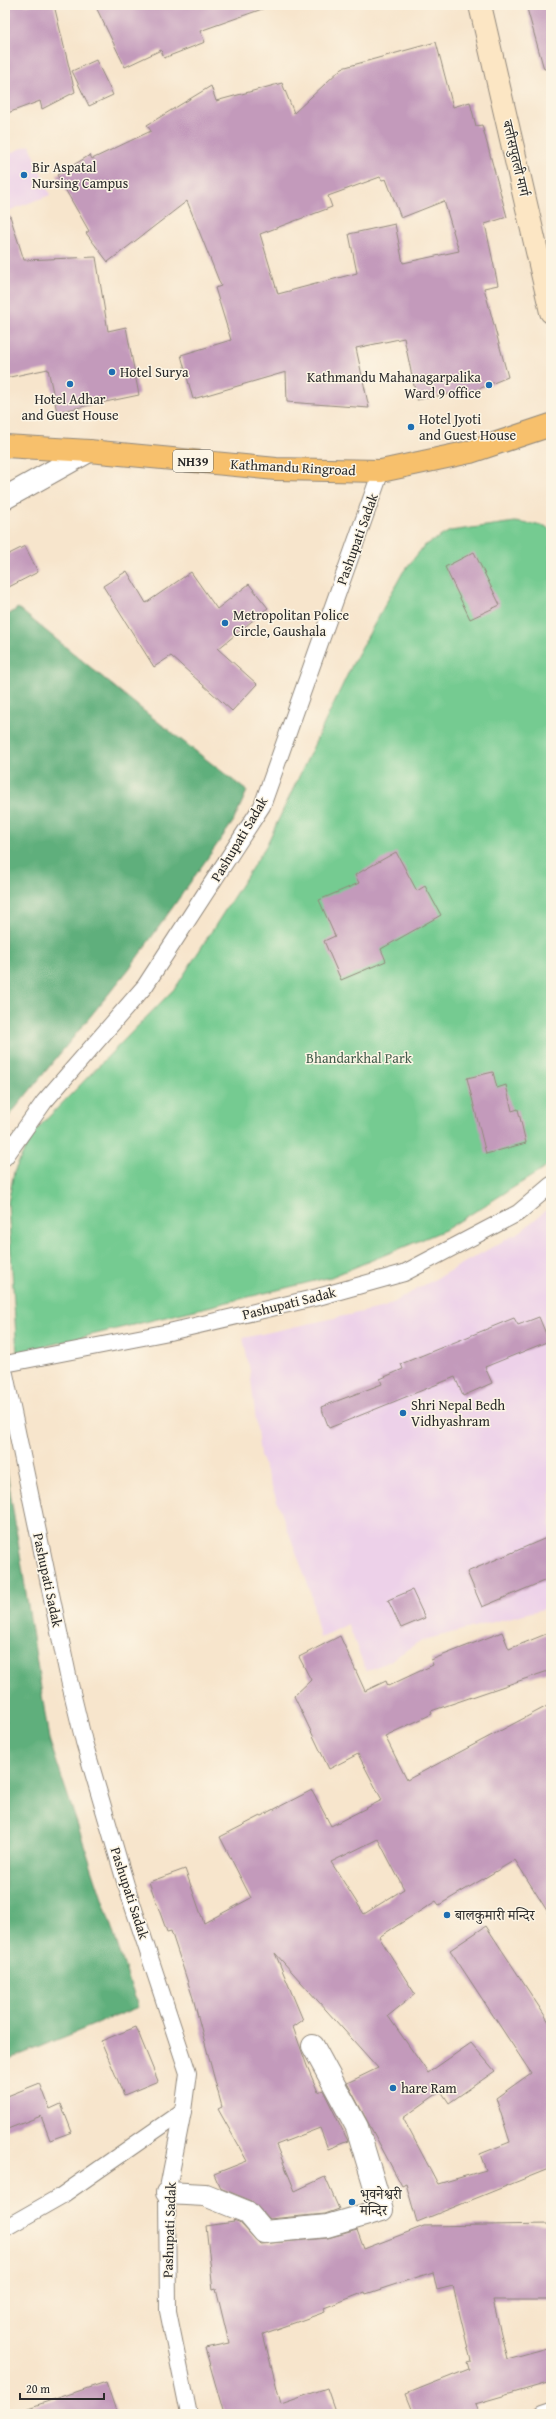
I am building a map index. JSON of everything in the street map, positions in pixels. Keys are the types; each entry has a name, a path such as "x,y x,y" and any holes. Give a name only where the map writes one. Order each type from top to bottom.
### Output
{"highway":[{"name":"Kathmandu Ringroad","path":"5,446 90,451 276,468 381,471 470,452 551,425"}],"main road":[{"name":"बत्तीसपुतली मार्ग","path":"480,5 551,312"}],"street":[{"path":"5,498 90,451"},
{"path":"167,2193 205,2195 247,2212 264,2232 327,2226 382,2210 357,2127 313,2046"}],"lane":[{"name":"Pashupati Sadak","path":"5,1157 44,1102 145,986 262,806 381,471"},
{"name":"Pashupati Sadak","path":"5,1364 169,1332 318,1297 404,1273 518,1213 551,1185"},
{"name":"Pashupati Sadak","path":"5,1374 68,1680 84,1742 126,1885 188,2073 183,2111 167,2193 168,2311 189,2414"},
{"path":"5,2228 61,2196 183,2111"},
{"path":"542,2414 551,2411"}],"shaded area":[{"name":"Bir Aspatal Nursing Campus","path":"30,145 50,195 5,212 5,155"},
{"name":"Shri Nepal Bedh Vidhyashram","path":"551,1206 551,1607 420,1641 390,1661 366,1671 348,1624 320,1638 310,1590 260,1455 250,1371 243,1338 385,1307 521,1231"}],"green space":[{"name":"Bhandarkhal Park","path":"515,522 545,526 551,531 551,1161 545,1168 445,1230 331,1277 17,1353 8,1203 14,1172 33,1133 176,987 266,846 352,665 403,572 424,546 450,531"},
{"path":"18,608 144,711 247,791 233,822 129,969 5,1121 5,617"},
{"path":"5,1459 49,1739 138,2007 5,2061"}],"building":[{"path":"5,5 54,5 75,92 42,109 40,101 5,114"},
{"path":"95,5 264,5 265,8 200,31 205,42 164,58 161,50 125,67"},
{"path":"526,5 551,5 551,68 544,69"},
{"path":"436,42 453,107 470,102 476,126 482,125 507,217 485,224 498,285 484,288 508,377 459,397 459,392 417,400 404,338 356,348 369,408 287,402 286,372 193,399 181,355 231,340 215,288 221,286 187,201 108,262 86,233 89,231 57,175 90,155 92,159 151,131 147,125 211,86 216,101 282,83 294,113 342,68","holes":["380,177 382,180 386,179 401,218 444,201 459,251 403,263 395,224 349,234 357,273 278,294 260,234 332,207 328,196"]},
{"path":"96,60 113,95 89,106 72,71"},
{"path":"10,216 24,260 96,257 108,331 126,327 139,395 57,412 48,369 5,378 5,217"},
{"path":"25,546 38,572 5,589 5,556"},
{"path":"474,552 500,605 470,619 445,567"},
{"path":"127,571 146,603 191,572 217,609 249,584 268,608 218,649 257,684 232,711 171,656 154,667 103,586"},
{"path":"396,852 417,891 425,886 441,915 381,949 386,961 341,980 324,941 335,936 319,900 359,883 355,875"},
{"path":"493,1072 497,1088 506,1085 512,1111 518,1109 526,1143 486,1154 467,1078"},
{"path":"539,1317 549,1341 485,1367 492,1383 463,1396 455,1377 329,1428 321,1407 382,1384 380,1379 403,1369 401,1364 514,1318 518,1325"},
{"path":"551,1536 551,1578 482,1607 467,1572"},
{"path":"412,1590 425,1618 401,1628 388,1600"},
{"path":"502,1632 509,1649 551,1632 551,1670 431,1711 432,1714 385,1736 407,1780 551,1704 551,1917 515,1860 439,1905 436,1901 379,1937 415,1994 388,2016 428,2073 471,2043 495,2071 449,2103 441,2091 403,2118 438,2184 486,2170 480,2154 510,2142 496,2098 531,2073 450,1950 486,1926 551,2025 551,2168 417,2222 406,2184 402,2186 347,2083 378,2068 275,1953 303,2020 293,2027 307,2066 318,2092 323,2090 348,2141 328,2149 320,2128 276,2145 295,2191 325,2177 339,2209 325,2214 269,2219 252,2201 220,2188 214,2174 247,2161 218,2109 222,2107 193,1998 171,1931 167,1932 149,1882 185,1869 204,1923 251,1898 220,1837 312,1790 331,1826 382,1800 358,1754 329,1769 294,1696 311,1680 299,1657 340,1636 365,1691 386,1681 388,1686 433,1665 431,1660","holes":["378,1839 404,1889 364,1914 331,1862"]},
{"path":"136,2027 158,2081 124,2095 101,2041"},
{"path":"40,2083 50,2109 61,2104 72,2132 50,2140 41,2116 5,2130 5,2097"},
{"path":"233,2220 239,2222 260,2244 328,2238 357,2230 364,2249 424,2226 551,2224 551,2300 493,2300 507,2359 551,2347 551,2382 475,2404 479,2414 414,2414 406,2394 469,2369 467,2362 471,2361 453,2286 437,2290 433,2272 366,2294 365,2292 324,2308 325,2312 263,2334 281,2404 327,2388 336,2414 224,2414 205,2348 229,2343 216,2289 213,2290 206,2226 234,2222"},
{"path":"106,2382 117,2414 23,2414 22,2410"}],"place":[{"name":"Bir Aspatal Nursing Campus","path":"24,175"},
{"name":"Hotel Surya","path":"112,372"},
{"name":"Hotel Adhar and Guest House","path":"70,384"},
{"name":"Kathmandu Mahanagarpalika Ward 9 office","path":"489,385"},
{"name":"Hotel Jyoti and Guest House","path":"411,427"},
{"name":"Metropolitan Police Circle, Gaushala","path":"225,623"},
{"name":"Shri Nepal Bedh Vidhyashram","path":"403,1413"},
{"name":"बालकुमारी मन्दिर","path":"447,1915"},
{"name":"hare Ram","path":"393,2088"},
{"name":"भुवनेश्वरी मन्दिर","path":"352,2202"}]}
